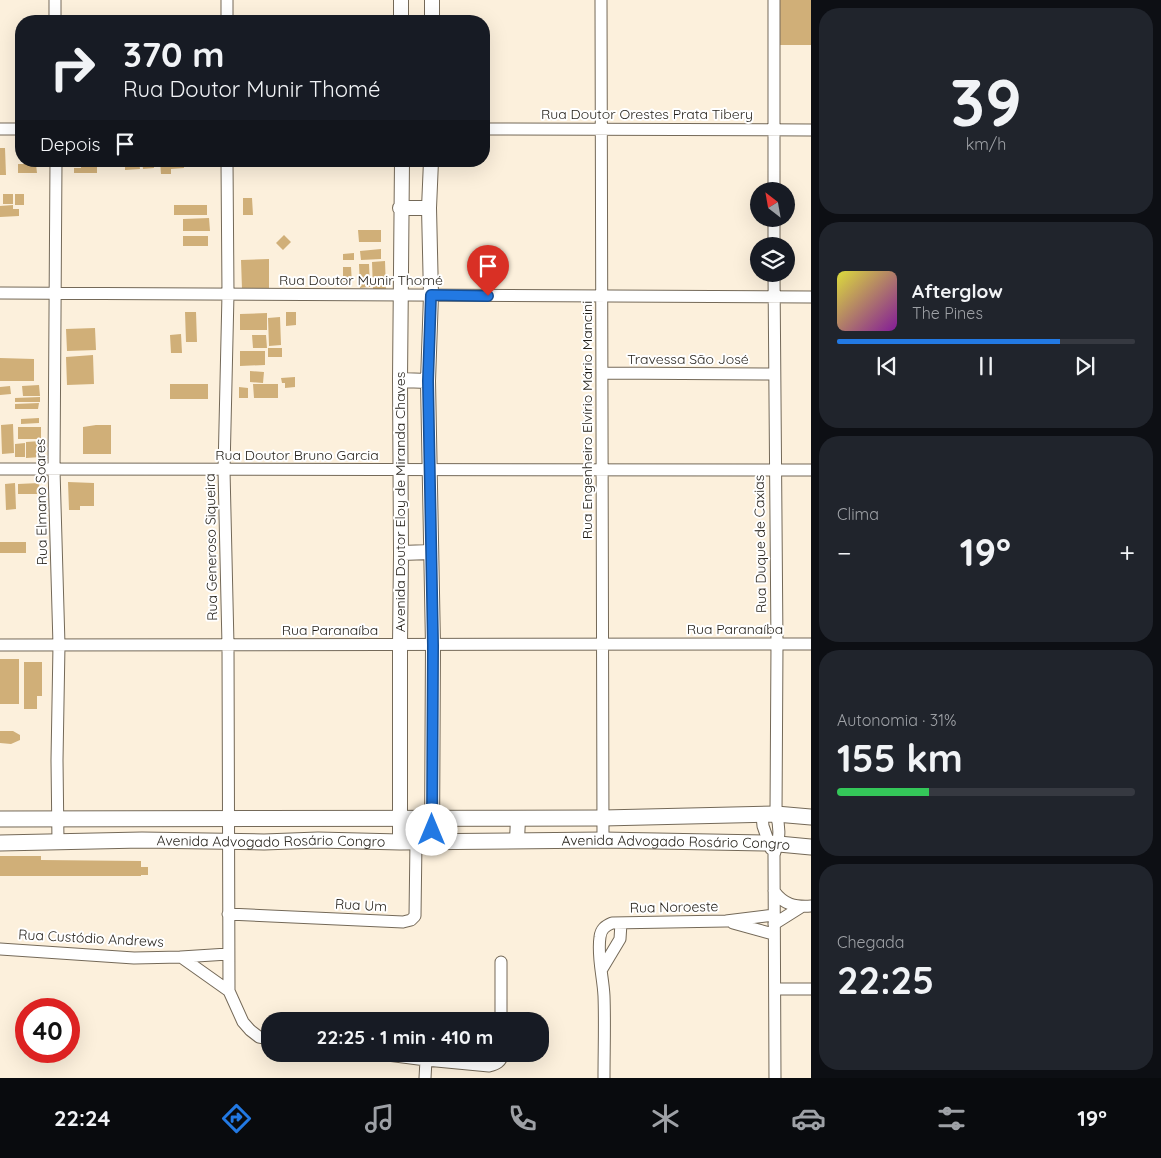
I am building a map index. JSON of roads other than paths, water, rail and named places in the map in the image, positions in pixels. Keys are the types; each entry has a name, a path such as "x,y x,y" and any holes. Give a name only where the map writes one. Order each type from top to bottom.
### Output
{"main road":[{"name":"Avenida Advogado Rosário Congro","path":"0,819 432,819 769,815 811,818"},
{"path":"318,840 320,819"},
{"path":"141,820 142,840"},
{"name":"Avenida Advogado Rosário Congro","path":"0,843 142,840 400,842 603,840 811,847"}],"street":[{"path":"55,0 55,15"},
{"path":"227,0 227,15"},
{"path":"401,0 401,15"},
{"path":"432,0 432,15"},
{"name":"Rua Engenheiro Elvírio Mário Mancini","path":"602,0 603,840"},
{"path":"774,0 774,182"},
{"path":"0,129 15,129"},
{"name":"Rua Doutor Orestes Prata Tibery","path":"490,129 811,130"},
{"name":"Rua Elmano Soares","path":"56,167 54,470 59,645 58,842"},
{"name":"Rua Generoso Siqueira","path":"227,167 228,294 224,470 228,645 229,991"},
{"name":"Avenida Doutor Eloy de Miranda Chaves","path":"400,842 400,208 402,167"},
{"name":"Avenida Doutor Eloy de Miranda Chaves","path":"431,167 429,208 431,295 428,381 433,645 432,841"},
{"path":"400,208 429,208"},
{"name":"Rua Duque de Caxias","path":"769,815 776,644 774,282"},
{"name":"Rua Doutor Munir Thomé","path":"0,293 811,297"},
{"name":"Travessa São José","path":"602,374 774,374"},
{"path":"400,380 428,381"},
{"name":"Rua Doutor Bruno Garcia","path":"0,470 811,470"},
{"path":"401,553 431,552"},
{"name":"Rua Paranaíba","path":"0,645 811,644"},
{"path":"773,847 763,826 769,815 780,825 773,847 775,1078"},
{"path":"517,840 518,818"},
{"name":"Rua Um","path":"228,914 403,922 411,920 415,916 416,841"},
{"path":"774,891 784,902 806,906"},
{"path":"774,924 806,906"},
{"name":"Rua Noroeste","path":"602,969 599,951 602,930 612,923 726,921 774,924"},
{"name":"Rua Noroeste","path":"726,921 774,924"},
{"name":"Rua Noroeste","path":"602,969 620,939 621,923"},
{"name":"Rua Custódio Andrews","path":"0,949 134,958 228,954"},
{"name":"Rua Custódio Andrews","path":"181,957 229,991"},
{"path":"500,962 501,1012"},
{"path":"602,969 604,996 604,1078"},
{"path":"774,989 811,989"},
{"path":"229,991 243,1022 250,1030 261,1037"},
{"path":"425,1078 426,1062"},
{"path":"448,1062 489,1066 498,1062"}]}
